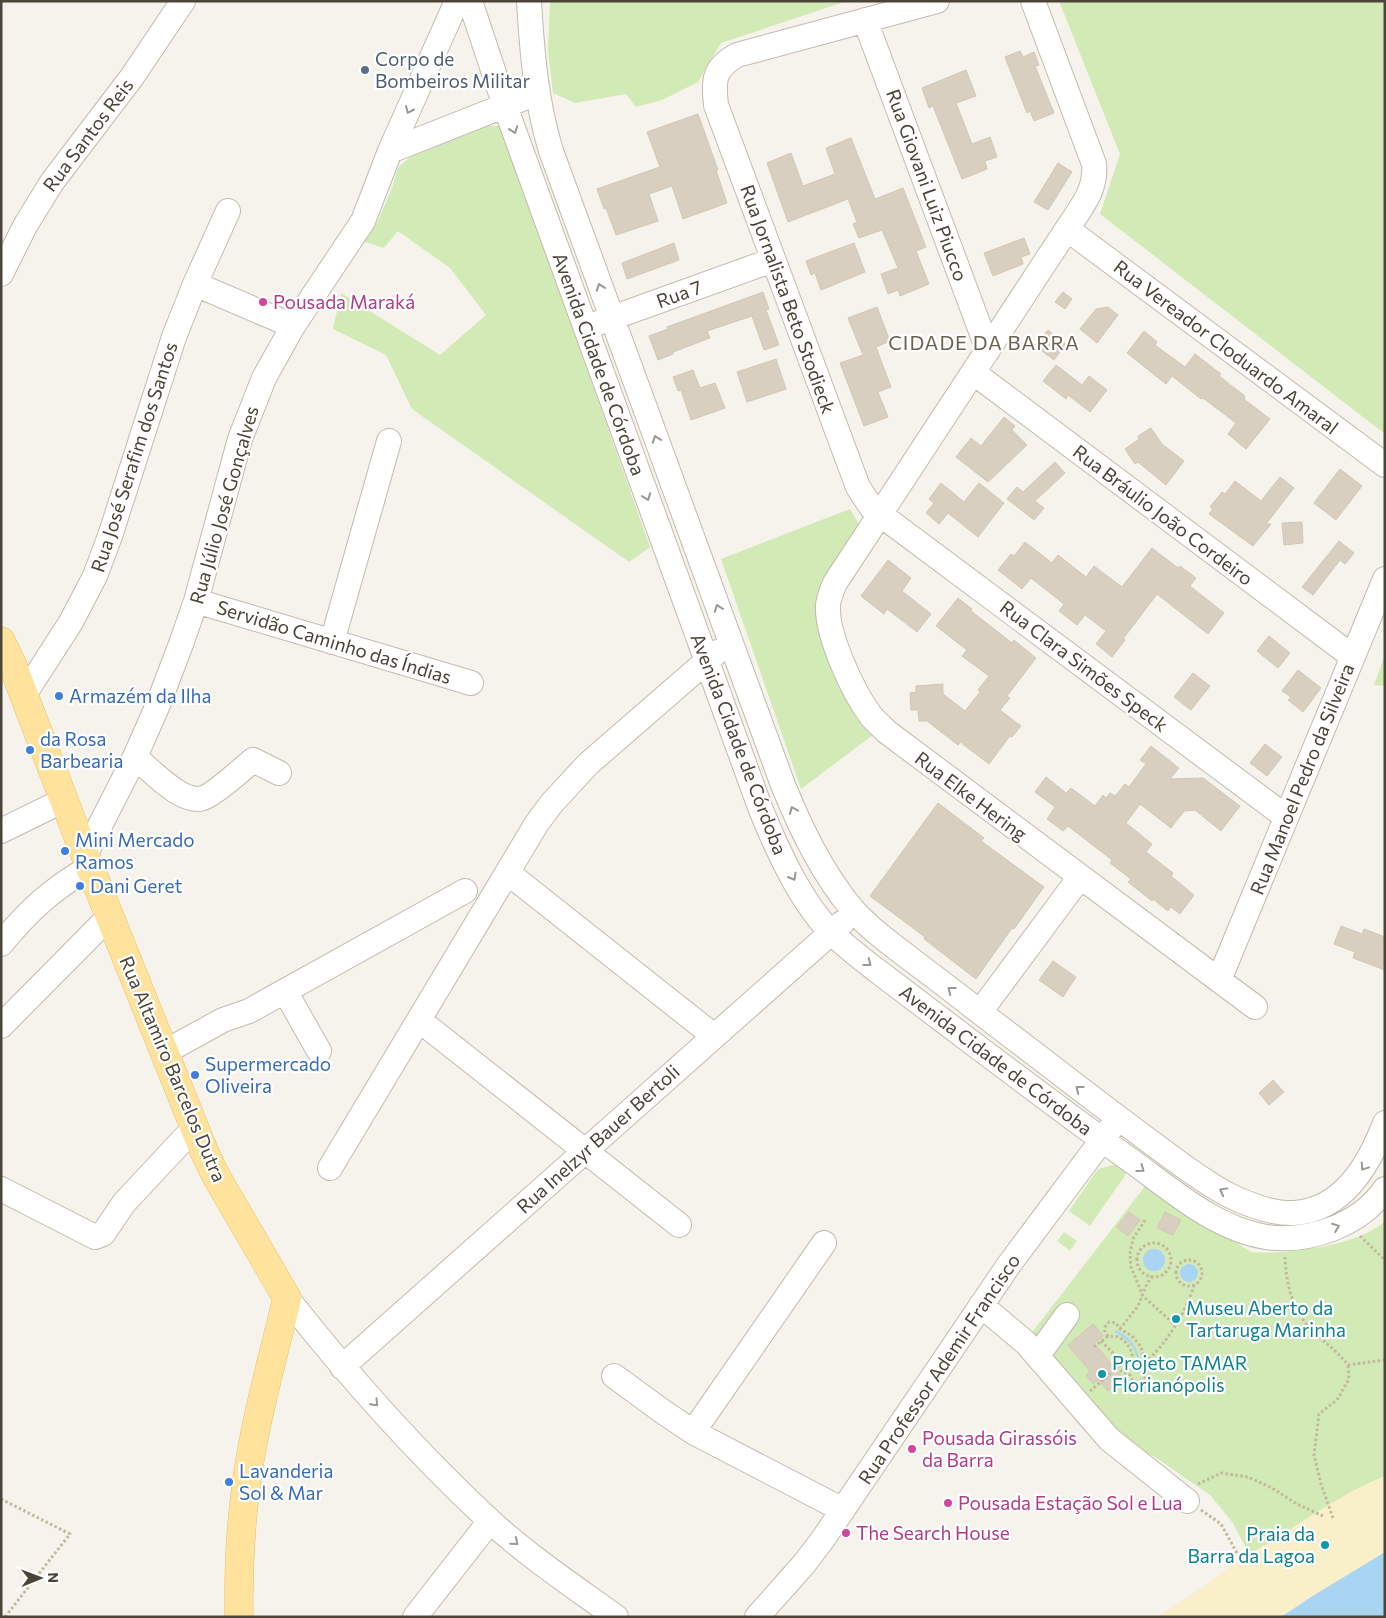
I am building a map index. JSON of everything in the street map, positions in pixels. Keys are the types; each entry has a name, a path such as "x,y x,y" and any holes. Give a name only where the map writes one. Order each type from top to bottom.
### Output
{"main road":[{"name":"Rua Altamiro Barcelos Dutra","path":"1,641 194,1128 216,1176 287,1298"},
{"path":"239,1617 240,1550 248,1473 253,1441 287,1298"}],"street":[{"name":"Rua Santos Reis","path":"1,274 25,226 52,182 132,77 183,1"},
{"name":"Rua Júlio José Gonçalves","path":"88,861 160,699 196,601 232,464 249,413 264,378 293,326 363,221 390,151 457,1"},
{"name":"Avenida Cidade de Córdoba","path":"470,1 505,106 761,810 775,843 801,892 831,932 879,972 1102,1140 1187,1202 1237,1229 1265,1237 1292,1238 1321,1233 1346,1223 1365,1211 1385,1189"},
{"name":"Avenida Cidade de Córdoba","path":"529,1 537,93 551,151 795,816 825,871 855,911 898,949 1118,1118 1199,1177 1245,1202 1270,1210 1293,1213 1316,1208 1336,1198 1350,1186 1363,1170 1372,1155 1385,1123"},
{"path":"866,20 937,1"},
{"name":"Rua Elke Hering","path":"1033,1 1091,154 1095,176 1088,196 1067,229 835,583 828,605 830,622 835,642 859,698 872,717 904,746 1256,1007"},
{"name":"Rua Jornalista Beto Stodieck","path":"866,20 737,55 724,62 716,76 714,91 716,105 858,487 871,508 881,515"},
{"name":"Rua Giovani Luiz Piucco","path":"866,20 988,350"},
{"path":"390,151 537,93"},
{"name":"Rua José Serafim dos Santos","path":"24,695 71,622 98,569 169,350 195,284 228,211"},
{"name":"Rua Vereador Cloduardo Amaral","path":"1067,229 1385,465"},
{"name":"Rua 7","path":"586,328 773,260"},
{"path":"195,284 293,326"},
{"name":"Rua Bráulio João Cordeiro","path":"974,373 1353,656"},
{"path":"332,642 390,441"},
{"name":"Rua Clara Simões Speck","path":"881,515 1286,817"},
{"name":"Rua Manoel Pedro da Silveira","path":"1219,980 1385,579"},
{"name":"Servidão Caminho das Índias","path":"196,601 471,683"},
{"path":"330,1168 537,823 588,764 730,641"},
{"path":"135,757 181,796 194,799 204,798 253,760 280,773"},
{"path":"1,831 64,800"},
{"path":"1,944 31,910 88,861"},
{"path":"508,872 714,1036"},
{"path":"980,1012 1080,877"},
{"path":"163,1052 223,1020 249,1012 465,891"},
{"name":"Rua Inelzyr Bauer Bertoli","path":"342,1367 855,911"},
{"path":"1,1026 110,916"},
{"path":"285,992 319,1052"},
{"path":"419,1020 679,1225"},
{"name":"Rua Professor Ademir Francisco","path":"757,1617 804,1564 843,1510 1008,1266 1118,1118"},
{"path":"1,1189 95,1237 99,1236 103,1234 124,1202 194,1128"},
{"path":"1292,1238 1293,1213"},
{"path":"693,1432 824,1243"},
{"path":"287,1298 342,1367 408,1439 490,1521 558,1575 616,1617"},
{"path":"981,1306 1026,1343 1108,1439 1187,1500"},
{"path":"1038,1356 1067,1315"},
{"path":"614,1376 693,1432 843,1510"},
{"path":"415,1617 490,1521"}],"path":[{"path":"1146,1220 1133,1239 1130,1253 1132,1274 1143,1296 1175,1325"},
{"path":"1346,1223 1385,1260"},
{"path":"1292,1238 1285,1259 1288,1288 1298,1313 1316,1335 1338,1352 1348,1365 1349,1379 1345,1386 1336,1400 1319,1414 1314,1456 1321,1484 1333,1518"},
{"path":"1154,1243 1164,1245 1170,1254 1171,1264 1165,1273 1156,1277 1152,1276 1145,1274 1139,1266 1138,1255 1144,1246 1154,1243"},
{"path":"1145,1362 1159,1350 1188,1303 1194,1285 1200,1280 1202,1271 1199,1264 1191,1259 1183,1260 1177,1266 1175,1274 1178,1282 1186,1286 1194,1285"},
{"path":"1171,1264 1177,1266"},
{"path":"1120,1329 1143,1296 1152,1276"},
{"path":"1101,1341 1112,1352 1118,1367 1125,1374 1130,1375 1133,1381 1139,1382 1146,1377 1145,1362 1141,1347 1137,1341 1120,1329 1116,1323 1109,1322 1105,1327 1104,1330 1108,1336 1121,1339 1130,1348 1134,1370"},
{"path":"1094,1347 1108,1336"},
{"path":"1348,1365 1385,1360"},
{"path":"1076,1402 1118,1367"},
{"path":"1243,1564 1220,1524 1187,1500 1196,1485 1221,1473 1248,1477 1323,1516"},
{"path":"1,1499 70,1534 4,1617"}],"green space":[{"path":"550,1 847,1 721,43 698,82 662,100 636,107 626,94 575,103 553,93 548,50"},
{"path":"1059,1 1385,1 1385,434 1100,214 1120,154"},
{"path":"489,126 501,126 650,547 629,562 412,409 386,355 333,329 341,293 440,355 486,315 450,268 398,231 384,248 362,241 378,221 398,168 410,157"},
{"path":"850,509 860,526 830,570 862,721 873,735 801,789 721,559"},
{"path":"1385,655 1385,686 1374,685"},
{"path":"1113,1165 1120,1166 1128,1171 1090,1226 1069,1211 1098,1169"},
{"path":"1146,1185 1251,1252 1283,1252 1340,1243 1373,1230 1385,1221 1385,1476 1350,1493 1249,1554 1233,1523 1210,1495 1155,1457 1115,1438 1030,1335"},
{"path":"1064,1232 1077,1241 1070,1251 1057,1241"}],"sand":[{"name":"Praia da Barra da Lagoa","path":"1385,1476 1385,1552 1281,1617 1158,1617 1212,1581 1237,1560 1278,1538 1349,1493"}],"water":[{"path":"1154,1249 1162,1252 1165,1260 1162,1268 1154,1271 1146,1268 1143,1260 1146,1252"},
{"path":"1189,1264 1195,1267 1198,1273 1195,1279 1189,1282 1183,1279 1180,1273 1183,1267"},
{"path":"1116,1330 1127,1337 1135,1346 1139,1357 1140,1370 1138,1371 1137,1358 1133,1347 1114,1332"},
{"path":"1385,1552 1385,1617 1281,1617 1311,1597"}],"building":[{"path":"1020,51 1023,57 1034,52 1039,65 1035,66 1054,113 1034,121 1030,111 1027,113 1005,57"},
{"path":"966,70 976,96 956,103 972,144 990,137 997,157 985,161 987,169 962,179 933,106 929,108 922,88"},
{"path":"698,114 718,170 716,170 727,203 683,219 672,186 649,194 658,221 616,235 597,189 660,167 647,132"},
{"path":"851,138 875,199 903,188 926,247 916,251 929,284 900,296 898,290 888,294 881,274 898,268 882,230 859,238 853,224 857,222 848,199 788,222 767,163 791,153 803,186 835,174 826,148"},
{"path":"1058,163 1072,172 1048,210 1034,202"},
{"path":"1024,238 1030,254 1021,257 1023,264 993,276 984,253"},
{"path":"674,243 679,260 627,279 622,263"},
{"path":"854,243 865,272 821,290 815,273 811,275 806,261"},
{"path":"763,292 769,309 766,310 779,345 764,350 752,316 707,331 710,338 673,352 673,354 658,360 649,336 668,329 667,327"},
{"path":"1063,292 1072,299 1065,309 1055,302"},
{"path":"877,307 890,341 876,347 891,387 878,392 888,417 864,426 840,363 863,355 848,318"},
{"path":"1108,307 1118,315 1097,343 1080,329 1096,309"},
{"path":"1048,330 1066,344 1054,360 1035,346"},
{"path":"1144,331 1157,342 1155,345 1185,367 1195,354 1245,396 1244,399 1270,419 1246,449 1228,434 1236,423 1172,376 1166,384 1127,353"},
{"path":"776,359 786,389 747,402 737,372"},
{"path":"1056,365 1082,385 1089,376 1107,390 1090,412 1068,395 1066,399 1043,381"},
{"path":"693,370 700,388 715,383 725,408 691,420 681,390 678,391 673,377"},
{"path":"1004,417 1015,426 1012,430 1027,445 988,482 956,457 971,438 981,446"},
{"path":"1151,428 1162,444 1184,461 1166,485 1138,462 1135,464 1125,449 1139,439 1138,436"},
{"path":"1055,462 1065,473 1035,501 1044,508 1034,520 1007,499 1017,487 1023,492"},
{"path":"1340,469 1362,486 1336,520 1314,503"},
{"path":"1280,477 1294,488 1266,524 1271,524 1253,546 1209,514 1213,509 1210,507 1222,492 1225,494 1235,481 1261,501"},
{"path":"941,483 964,502 979,483 1004,503 978,537 948,513 939,524 926,513 934,503 929,499"},
{"path":"1302,522 1303,543 1284,545 1282,523"},
{"path":"1339,541 1354,553 1345,564 1340,560 1313,595 1302,587"},
{"path":"1025,542 1052,563 1058,555 1086,577 1094,566 1122,587 1152,548 1178,568 1180,566 1196,578 1190,586 1224,613 1208,634 1157,594 1123,639 1125,640 1112,657 1096,644 1106,631 1085,615 1077,625 1059,611 1064,604 1031,578 1022,589 998,570 1011,554 1014,556"},
{"path":"888,560 911,578 902,591 931,614 917,632 887,609 884,614 861,596"},
{"path":"958,598 972,609 971,611 1012,643 1014,640 1036,658 1007,696 1010,698 1000,710 1021,726 1012,737 1010,736 989,764 960,742 958,745 927,721 919,721 918,710 911,710 910,693 916,692 916,686 943,684 943,694 965,711 980,692 978,690 989,676 962,656 967,650 936,626"},
{"path":"1269,636 1290,653 1278,668 1257,651"},
{"path":"1298,670 1321,688 1303,712 1288,700 1291,697 1282,691"},
{"path":"1193,673 1210,686 1191,710 1174,697"},
{"path":"1265,744 1282,757 1267,776 1250,763"},
{"path":"1151,746 1179,768 1170,779 1203,778 1240,806 1221,831 1195,810 1184,811 1171,828 1140,804 1126,823 1152,844 1146,852 1173,873 1171,876 1194,895 1180,914 1171,907 1168,911 1153,899 1152,901 1128,882 1131,879 1110,863 1112,860 1068,826 1063,831 1047,819 1055,807 1035,792 1046,777 1066,793 1071,788 1095,806 1103,795 1106,798 1110,793 1115,796 1125,784 1129,787 1146,764 1140,760"},
{"path":"938,803 984,838 981,841 1044,887 976,979 924,939 925,937 870,896"},
{"path":"1341,926 1362,934 1364,929 1385,937 1385,970 1353,958 1355,952 1334,944"},
{"path":"1053,961 1076,977 1063,997 1039,980"},
{"path":"1273,1080 1284,1092 1269,1105 1259,1093"},
{"path":"1129,1212 1140,1220 1128,1236 1117,1227"},
{"path":"1165,1212 1181,1220 1173,1235 1157,1228"},
{"path":"1093,1324 1103,1336 1094,1343 1123,1378 1108,1391 1098,1380 1093,1384 1086,1375 1090,1371 1068,1345"}],"place":[{"name":"Corpo de Bombeiros Militar","path":"365,70"},
{"name":"Pousada Maraká","path":"263,302"},
{"name":"Armazém da Ilha","path":"59,696"},
{"name":"da Rosa Barbearia","path":"30,750"},
{"name":"Mini Mercado Ramos","path":"65,851"},
{"name":"Dani Geret","path":"80,886"},
{"name":"Supermercado Oliveira","path":"195,1075"},
{"name":"Museu Aberto da Tartaruga Marinha","path":"1176,1319"},
{"name":"Projeto TAMAR Florianópolis","path":"1102,1374"},
{"name":"Pousada Girassóis da Barra","path":"912,1449"},
{"name":"Lavanderia Sol & Mar","path":"229,1482"},
{"name":"Pousada Estação Sol e Lua","path":"948,1503"},
{"name":"The Search House","path":"846,1533"},
{"name":"Praia da Barra da Lagoa","path":"1325,1545"}],"district":[{"name":"CIDADE DA BARRA","path":"984,343"}]}
